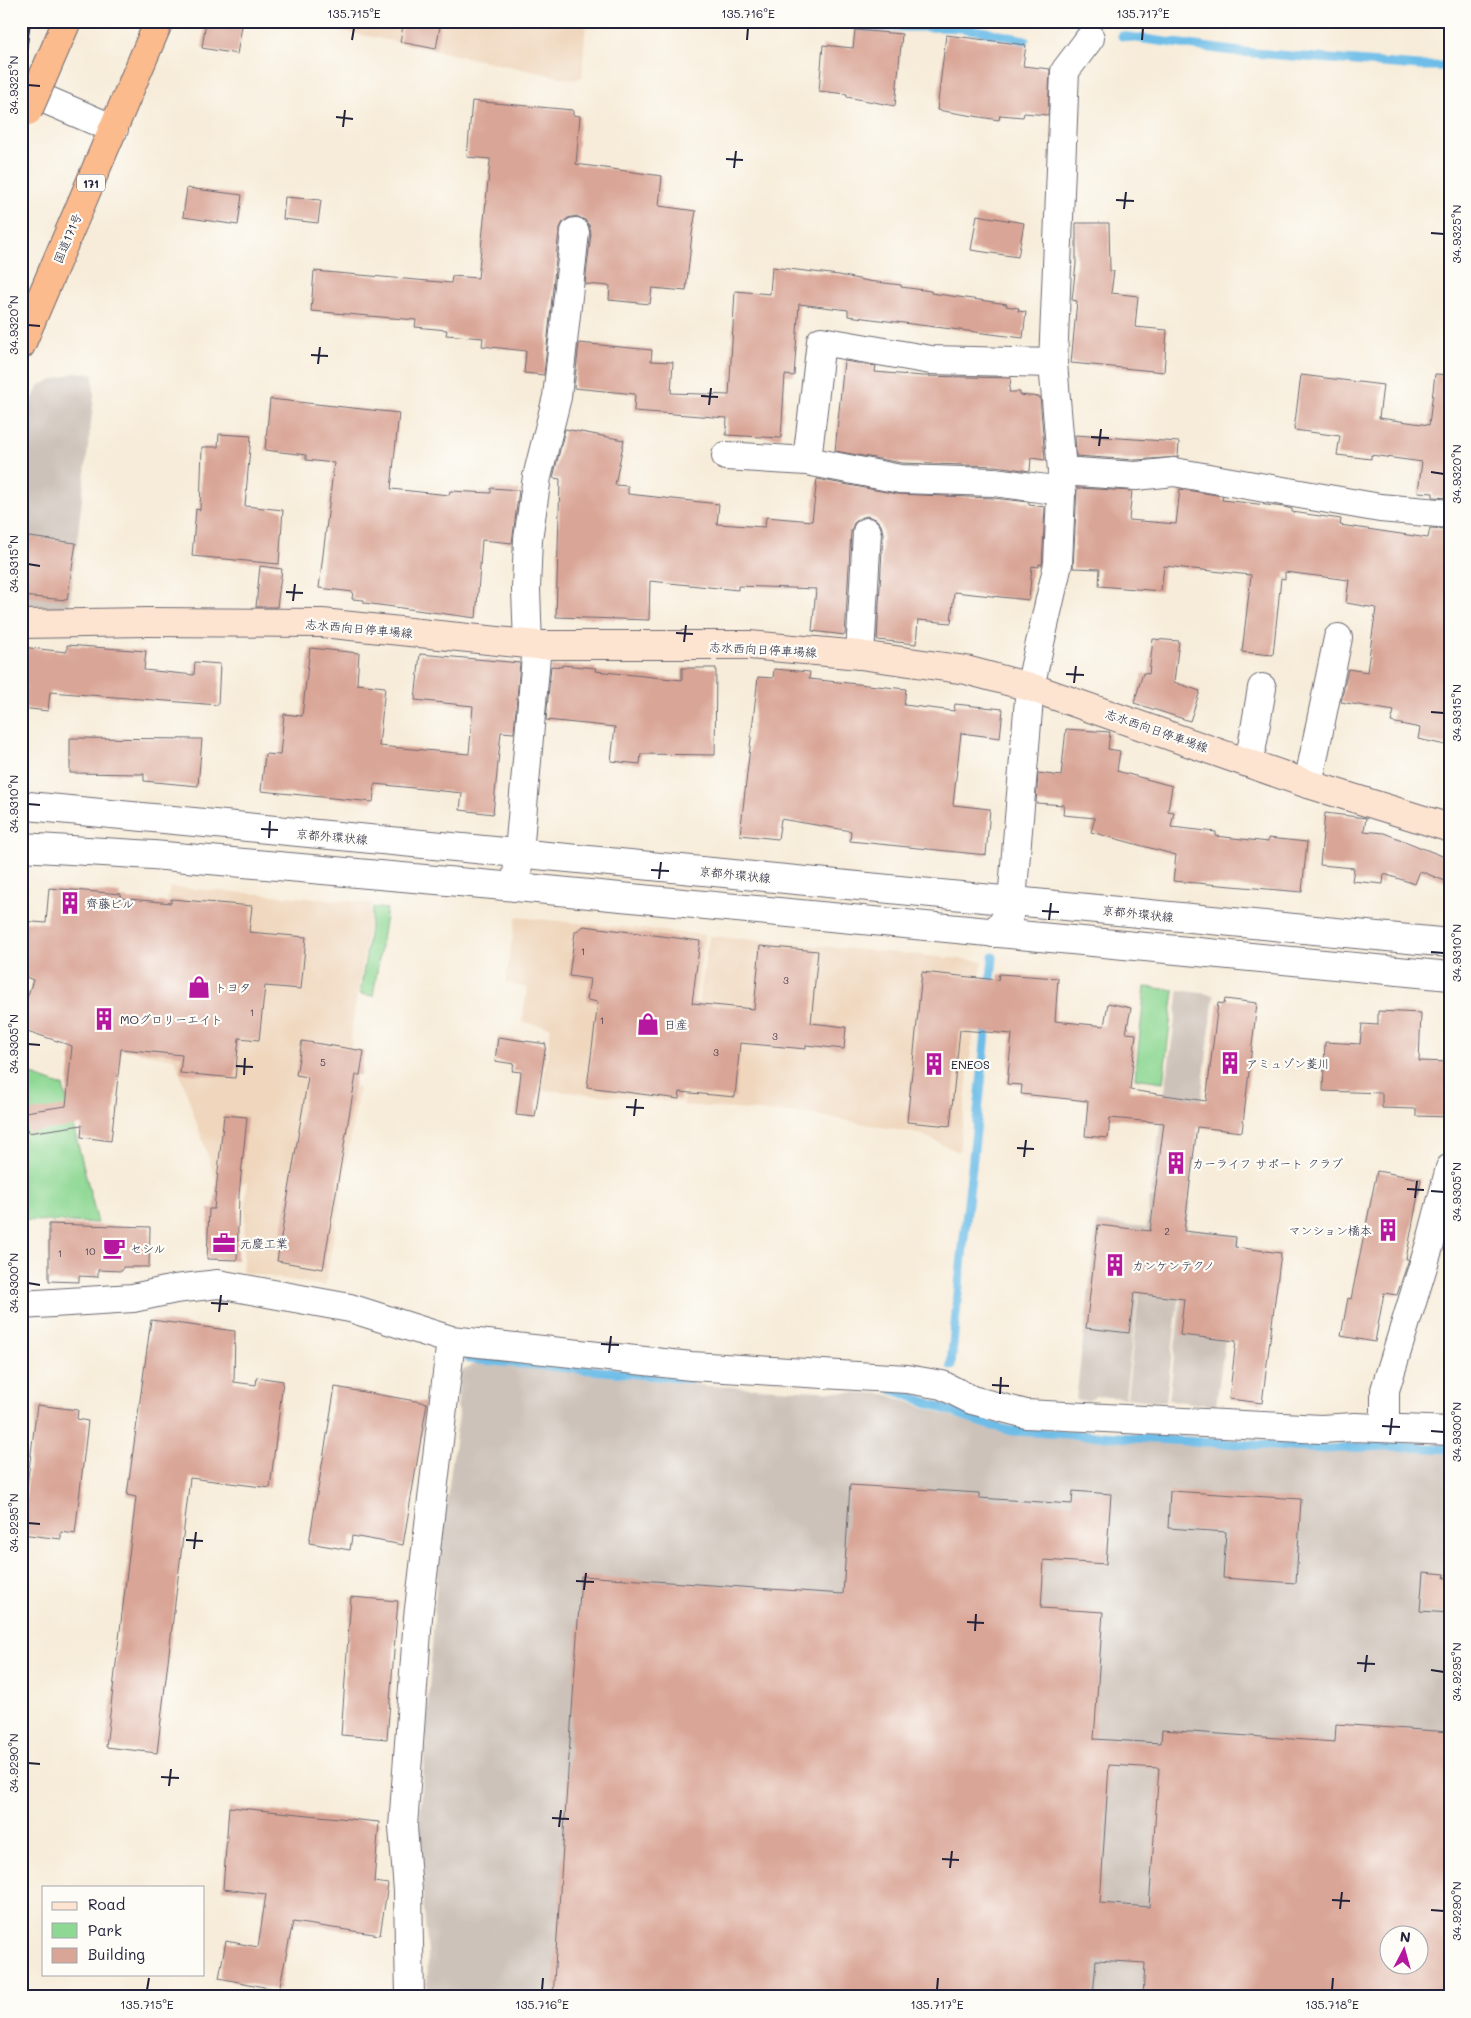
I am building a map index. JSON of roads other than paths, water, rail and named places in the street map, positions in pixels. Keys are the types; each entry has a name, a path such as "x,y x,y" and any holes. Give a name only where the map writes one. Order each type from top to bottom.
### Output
{"highway":[{"path":"28,101 67,21"},
{"name":"国道171号","path":"21,345 159,21"}],"main road":[{"name":"志水西向日停車場線","path":"21,624 148,622 322,623 532,645 749,646 860,655 966,670 1030,687 1308,784 1450,828"}],"street":[{"path":"994,933 1009,916 1012,901 1030,687 1058,564 1062,481 1053,363 1065,72 1090,38"},
{"path":"28,101 114,129"},
{"path":"516,887 532,645 526,590 528,539 537,477 557,397 575,232"},
{"path":"808,461 821,341 931,360 1053,363"},
{"path":"726,456 808,461 900,479 994,482 1062,481 1174,472 1380,508 1450,514"},
{"path":"860,655 867,532"},
{"path":"1308,784 1338,638"},
{"path":"1245,761 1252,747 1262,688"},
{"name":"京都外環状線","path":"21,809 28,806 1450,943"},
{"path":"21,847 153,855 516,887 1450,976"},
{"path":"1385,1428 1385,1390 1441,1238 1450,1168"},
{"path":"21,1305 133,1298 175,1289 218,1284 350,1308 451,1340 691,1366 907,1379 942,1385 972,1400 1026,1414 1321,1429 1385,1428 1450,1431"},
{"path":"410,1997 408,1891 403,1827 418,1617 451,1340"}],"waterway":[{"path":"830,21 879,27 960,28 1025,40"},
{"path":"1079,32 1080,21"},
{"path":"1122,36 1240,52 1419,66 1450,66"},
{"path":"990,991 993,957"},
{"path":"951,1366 987,1021"},
{"path":"469,1359 690,1379"},
{"path":"893,1390 989,1425 1012,1431 1327,1449 1390,1446 1450,1449"}],"railway":[{"path":"21,81 29,21"}],"place":[{"name":"齊藤ビル","path":"70,903"},
{"name":"トヨタ","path":"199,987"},
{"name":"MOグロリーエイト","path":"104,1019"},
{"name":"日産","path":"648,1024"},
{"name":"アミュゾン菱川","path":"1230,1063"},
{"name":"ENEOS","path":"934,1064"},
{"name":"カーライフ サポート クラブ","path":"1176,1163"},
{"name":"マンション橋本","path":"1388,1230"},
{"name":"元慶工業","path":"224,1243"},
{"name":"セシル","path":"114,1248"},
{"name":"カンケンテクノ","path":"1115,1265"}]}
